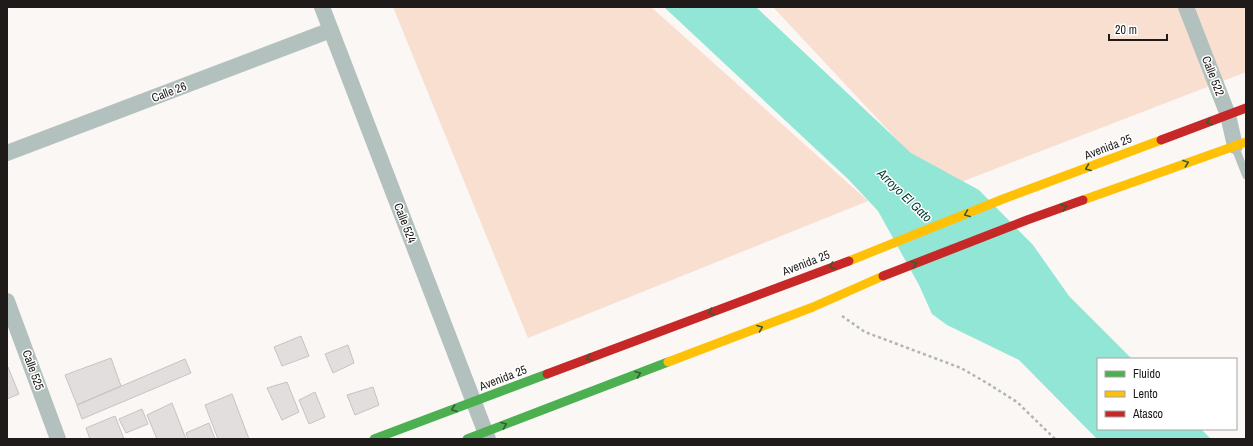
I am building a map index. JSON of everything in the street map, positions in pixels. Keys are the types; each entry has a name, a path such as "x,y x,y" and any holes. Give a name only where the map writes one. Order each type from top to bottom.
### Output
{"main road":[{"name":"Avenida 25","path":"374,439 869,253 1004,199 1246,108"},
{"path":"467,439 487,436 824,303 878,278 1027,220 1240,144"}],"street":[{"name":"Calle 524","path":"322,7 487,436"},
{"name":"Calle 522","path":"1186,7 1240,144"},
{"name":"Calle 26","path":"7,154 331,30"},
{"name":"Calle 525","path":"7,301 58,439"}],"lane":[{"path":"1240,144 1246,175"}],"path":[{"path":"824,303 866,332 961,368 987,383 1018,402 1055,439"}],"shaded area":[{"path":"393,7 651,7 868,201 528,338"},
{"path":"773,7 1246,7 1246,72 943,189"}],"water":[{"name":"Arroyo El Gato","path":"664,7 756,7 911,153 979,190 1033,245 1069,296 1131,358 1097,358 1097,430 1202,430 1211,439 1097,439 1019,360 947,325 932,314 919,285 878,211 849,180"}],"building":[{"path":"301,336 309,356 282,366 274,347"},
{"path":"348,345 354,363 333,373 325,354"},
{"path":"111,358 121,386 77,405 65,375"},
{"path":"185,359 191,373 82,419 77,405"},
{"path":"7,367 19,394 7,399"},
{"path":"287,382 299,412 282,420 267,388"},
{"path":"373,387 379,405 355,415 347,395"},
{"path":"315,392 325,417 309,424 299,400"},
{"path":"232,394 249,439 218,439 205,405"},
{"path":"172,403 186,439 157,439 147,415"},
{"path":"142,409 148,424 126,433 119,419"},
{"path":"115,416 124,439 90,439 86,428"},
{"path":"209,423 215,439 188,439 186,433"}],"traffic: fast":[{"path":"467,439 668,362"},
{"path":"374,439 547,374"}],"traffic: slow":[{"path":"849,261 1003,199 1161,140"},
{"path":"1083,200 1246,142"},
{"path":"668,362 813,307 883,276"}],"traffic: jam":[{"path":"1161,140 1246,108"},
{"path":"883,276 1083,200"},
{"path":"547,374 849,261"}]}
